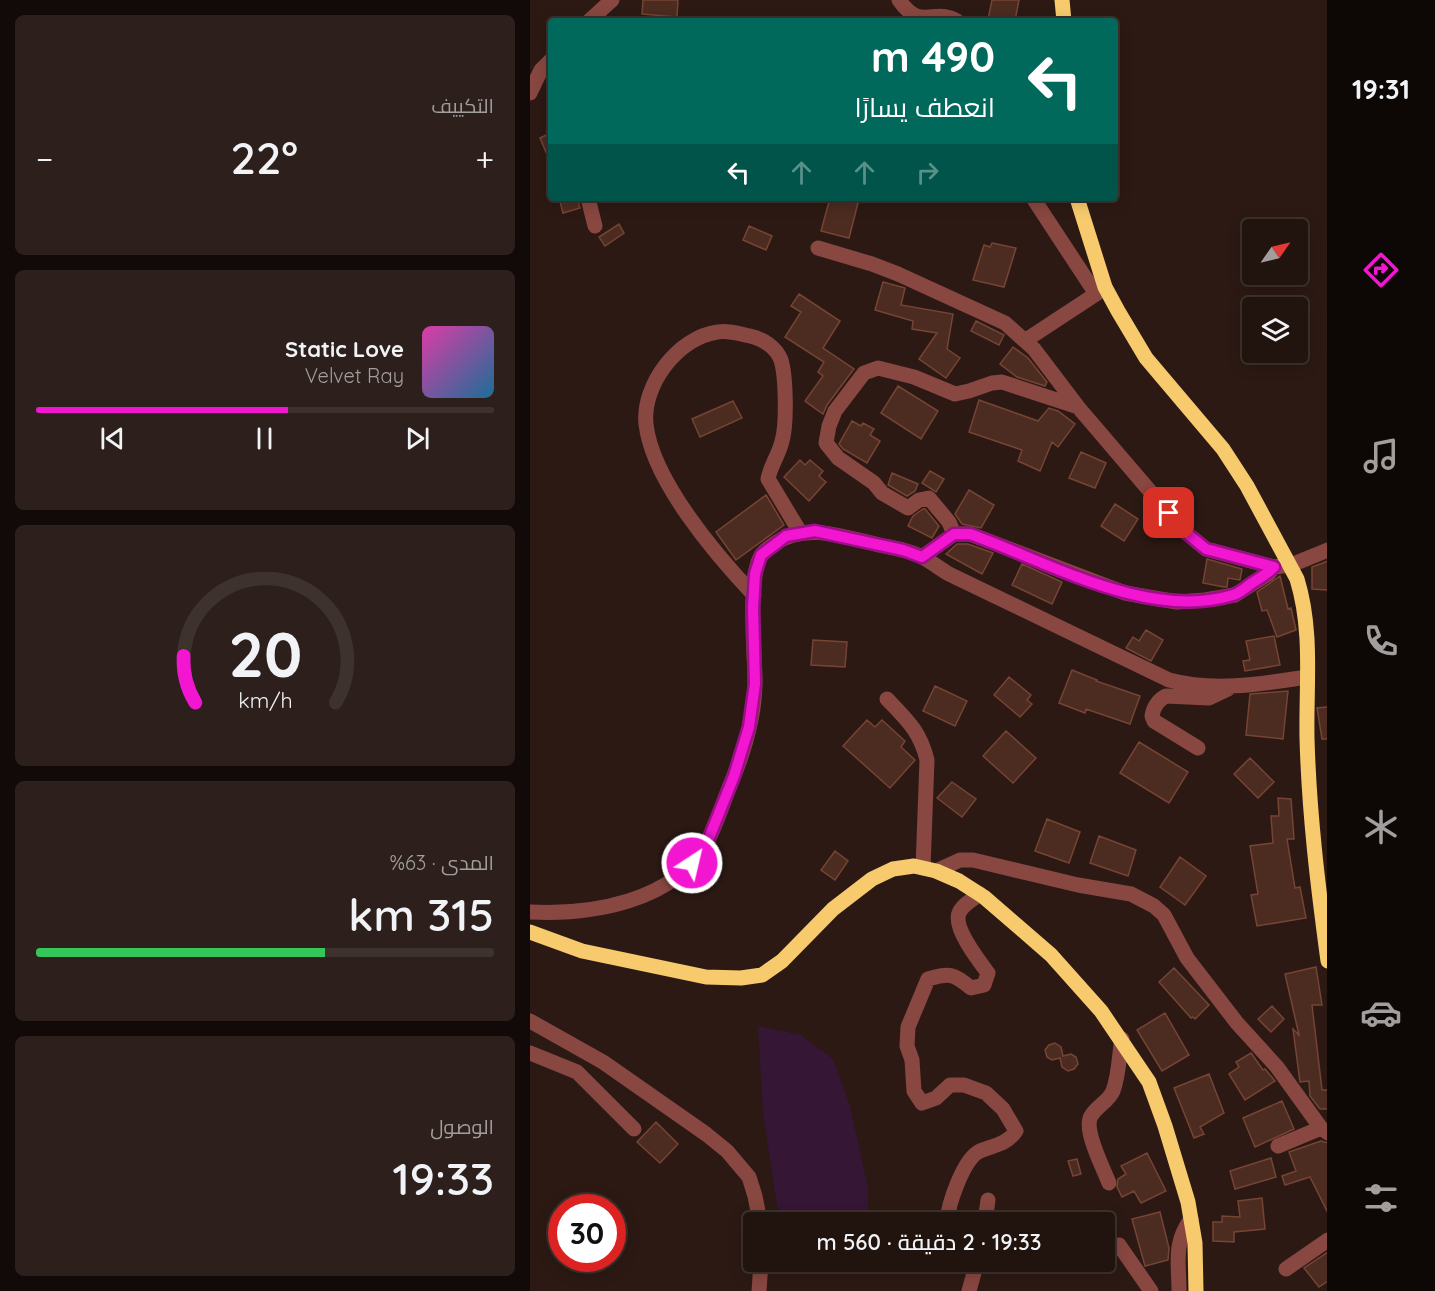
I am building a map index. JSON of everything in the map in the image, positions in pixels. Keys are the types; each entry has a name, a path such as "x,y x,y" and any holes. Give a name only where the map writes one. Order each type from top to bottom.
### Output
{"main road":[{"path":"1062,0 1064,18"},
{"path":"1078,201 1100,290 1146,358 1223,449 1247,486 1291,565 1302,595 1309,656 1307,737 1310,811 1328,961"},
{"path":"530,932 582,951 706,977 741,978 762,975 782,961 839,903 872,879 893,870 914,866 930,869 959,881 980,894 1051,955 1101,1011 1149,1082 1169,1137 1188,1202 1195,1243 1196,1291"}],"street":[{"path":"592,18 612,0"},
{"path":"899,0 916,18"},
{"path":"530,93 541,70 548,63"},
{"path":"589,201 595,226"},
{"path":"1026,340 1100,290 1035,201"},
{"path":"818,249 872,264 1005,323 1026,340 1078,407 1184,531 1206,549 1274,567 1291,565 1328,550"},
{"path":"754,595 726,565 677,497 650,442 646,423 647,404 652,387 659,372 678,353 698,338 719,332 737,333 756,338 777,352 784,377 785,425 783,440 768,479 800,532"},
{"path":"954,534 949,522 929,498 919,500 908,508 898,503 838,458 826,442 835,411 864,373 878,368 914,377 954,394 1002,382 1078,407"},
{"path":"530,912 582,911 650,893 673,881 692,863 707,843 734,776 753,706 755,574 761,555 786,536 815,531 903,550 922,557 949,574 1151,673 1191,686 1237,686 1307,677"},
{"path":"922,557 954,534 970,534 1125,593 1177,602 1235,595 1268,574 1274,567"},
{"path":"1198,748 1154,721 1152,716 1160,699 1166,696 1209,698 1237,686"},
{"path":"887,699 915,729 923,744 927,760 930,869 960,860 973,860 1078,885 1132,894 1154,906 1164,915 1187,958 1237,1023 1277,1067 1324,1130 1278,1146"},
{"path":"948,1212 971,1157 979,1151 1004,1142 1016,1131 1003,1109 986,1093 964,1084 950,1085 936,1098 922,1103 914,1092 912,1060 907,1046 908,1027 928,979 945,974 956,976 971,988 984,985 988,973 958,927 959,913 969,901 980,894"},
{"path":"530,1021 603,1062 698,1128 726,1151 749,1178 758,1212"},
{"path":"1109,1183 1091,1139 1089,1121 1093,1113 1113,1091 1122,1039"},
{"path":"530,1053 577,1072 634,1129"},
{"path":"986,1212 988,1200"},
{"path":"1179,1291 1180,1239 1191,1220"},
{"path":"1286,1269 1328,1240"},
{"path":"1120,1245 1151,1291"},
{"path":"759,1291 760,1272"},
{"path":"969,1291 973,1272"}],"shaded area":[{"path":"758,1026 801,1035 833,1059 850,1106 868,1188 868,1212 779,1212 763,1113"}],"building":[{"path":"643,0 678,0 677,17 642,14"},
{"path":"992,0 1019,0 1016,18 988,18"},
{"path":"548,134 548,157 540,138"},
{"path":"560,201 578,201 580,208 563,213"},
{"path":"829,201 858,203 849,238 821,231"},
{"path":"619,224 624,233 605,246 599,237"},
{"path":"749,226 772,236 766,250 743,240"},
{"path":"992,243 1016,248 1004,287 973,280 984,245 990,247"},
{"path":"883,282 905,288 901,305 953,314 947,349 960,358 946,378 919,359 937,333 912,329 913,321 875,310"},
{"path":"799,294 840,321 823,348 854,369 827,405 823,414 805,401 823,376 818,372 824,362 785,337 801,312 791,306"},
{"path":"976,321 1004,335 999,345 971,331"},
{"path":"1013,347 1028,358 1047,382 1045,386 1017,377 1000,364"},
{"path":"898,386 938,411 921,439 881,413"},
{"path":"979,400 1038,421 1049,408 1058,411 1075,424 1058,447 1052,442 1040,471 1018,461 1022,450 969,432"},
{"path":"733,401 742,418 700,437 692,419"},
{"path":"852,421 861,426 863,423 874,429 870,435 880,441 867,463 843,449 839,444"},
{"path":"1081,452 1106,463 1095,488 1069,478"},
{"path":"800,460 805,465 810,460 823,471 819,476 826,482 809,501 784,477"},
{"path":"930,471 944,479 936,492 922,483"},
{"path":"892,473 918,484 915,491 907,496 888,485"},
{"path":"969,490 994,505 981,528 962,524 955,514"},
{"path":"766,495 784,525 736,560 716,532"},
{"path":"1115,504 1138,519 1124,541 1101,526"},
{"path":"923,509 939,526 932,538 908,526 913,516"},
{"path":"957,544 968,544 993,553 982,574 946,554"},
{"path":"1207,559 1242,569 1240,580 1228,578 1227,587 1203,583"},
{"path":"1328,561 1328,590 1312,589 1312,567"},
{"path":"1022,564 1062,582 1052,604 1012,585"},
{"path":"1280,576 1296,630 1277,637 1267,610 1262,611 1257,592"},
{"path":"1146,630 1163,640 1151,661 1126,648 1133,637 1139,641"},
{"path":"1274,636 1280,665 1245,671 1243,661 1250,660 1246,641"},
{"path":"813,640 847,642 845,667 811,665"},
{"path":"1072,670 1140,696 1130,724 1086,709 1085,713 1059,703"},
{"path":"1009,677 1031,695 1027,700 1032,704 1020,717 994,695"},
{"path":"935,686 967,701 955,726 923,711"},
{"path":"1288,691 1283,739 1246,735 1250,694"},
{"path":"1328,707 1328,739 1322,739 1317,708"},
{"path":"867,720 875,727 882,720 905,741 901,747 915,760 890,788 843,746"},
{"path":"1006,731 1036,758 1013,783 983,756"},
{"path":"1139,742 1188,772 1169,803 1120,773"},
{"path":"1250,758 1274,782 1258,798 1234,774"},
{"path":"952,782 976,799 962,817 937,798"},
{"path":"1278,798 1291,799 1294,839 1287,839 1295,888 1300,887 1306,918 1257,926 1251,895 1258,894 1250,846 1273,843 1271,816 1279,816"},
{"path":"1047,819 1080,832 1069,863 1035,851"},
{"path":"1099,836 1136,850 1128,876 1090,863"},
{"path":"835,851 848,861 835,880 821,870"},
{"path":"1180,857 1206,876 1185,905 1160,887"},
{"path":"1316,967 1322,1005 1312,1005 1322,1090 1328,1090 1328,1109 1320,1109 1310,1096 1309,1081 1300,1082 1293,1029 1299,1035 1285,974"},
{"path":"1174,968 1209,1005 1195,1019 1191,1018 1159,982"},
{"path":"1272,1006 1284,1019 1271,1032 1258,1019"},
{"path":"1165,1013 1189,1055 1162,1071 1137,1030"},
{"path":"1055,1043 1061,1047 1063,1056 1071,1054 1076,1057 1078,1064 1074,1069 1068,1071 1062,1067 1060,1058 1052,1060 1047,1057 1045,1050 1049,1045"},
{"path":"1251,1053 1263,1070 1265,1069 1275,1081 1245,1100 1229,1074 1239,1067 1236,1062"},
{"path":"1209,1074 1224,1113 1200,1127 1204,1134 1194,1138 1174,1088"},
{"path":"1282,1101 1294,1129 1255,1147 1243,1118"},
{"path":"656,1122 678,1144 660,1163 637,1142"},
{"path":"1321,1141 1328,1143 1328,1213 1310,1177 1285,1185 1282,1176 1296,1171 1289,1152"},
{"path":"1147,1153 1166,1191 1141,1203 1134,1191 1122,1197 1117,1187 1118,1179 1126,1174 1121,1166"},
{"path":"1271,1158 1276,1177 1235,1189 1230,1171"},
{"path":"1077,1159 1081,1174 1073,1176 1068,1161"},
{"path":"1262,1198 1265,1229 1234,1232 1234,1242 1213,1241 1213,1222 1222,1222 1222,1216 1240,1217 1238,1201"},
{"path":"1160,1212 1169,1248 1168,1260 1145,1266 1132,1219"},
{"path":"1328,1252 1328,1281 1319,1287 1304,1268"}],"route":[{"path":"692,863 707,843 734,776 749,727 755,684 753,608 755,574 761,555 771,546 786,536 815,531 903,550 922,557 954,534 970,534 1111,589 1154,600 1177,602 1235,595 1268,574 1274,567 1206,549 1184,531 1169,513"}]}
